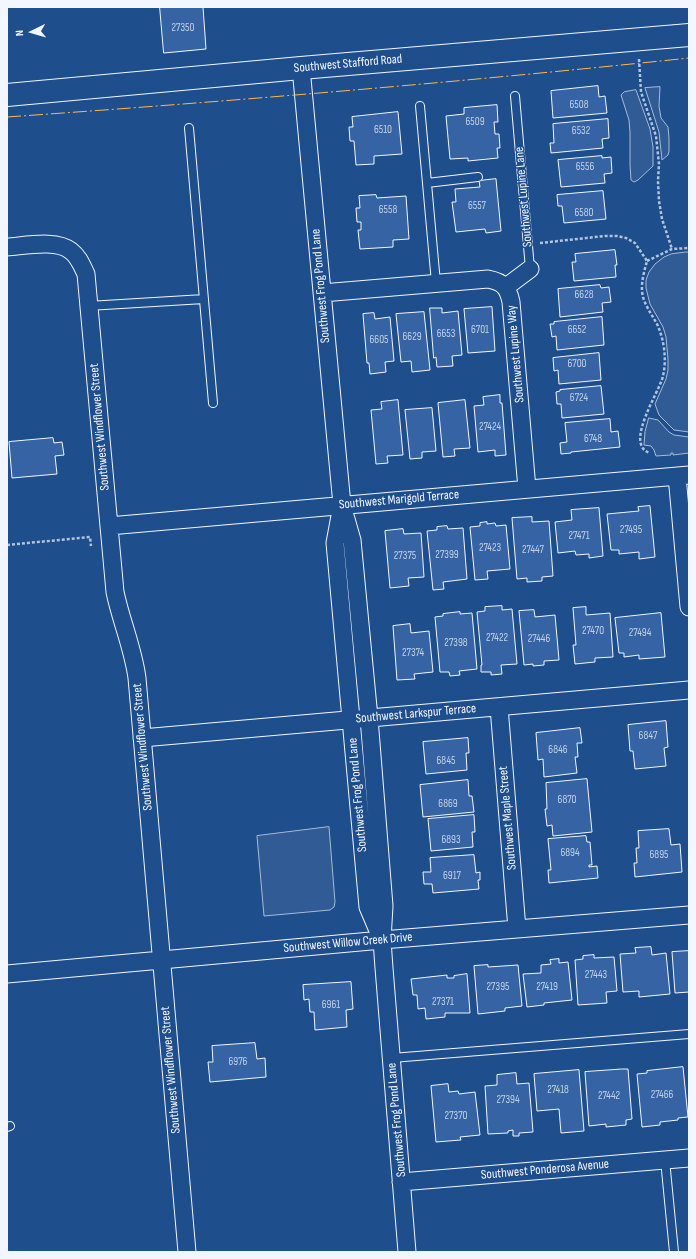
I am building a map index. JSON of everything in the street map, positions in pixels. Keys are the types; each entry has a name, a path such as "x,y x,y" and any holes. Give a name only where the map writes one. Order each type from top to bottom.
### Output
{"main road":[{"name":"Southwest Stafford Road","path":"7,95 689,35"}],"street":[{"name":"Southwest Frog Pond Lane","path":"301,68 342,505 352,540 369,718 384,906 382,940 407,1252"},
{"name":"Southwest Windflower Street","path":"7,247 43,244 57,245 70,250 80,261 86,274 115,592 134,658 187,1252"},
{"name":"Southwest Lupine Lane","path":"506,287 530,269"},
{"name":"Southwest Lupine Way","path":"322,293 488,279 498,281 506,287 510,293 511,302 527,489"},
{"name":"Southwest Marigold Terrace","path":"109,526 683,475"},
{"path":"683,475 689,607"},
{"name":"Southwest Frog Pond Lane","path":"342,505 335,543 368,907 382,940"},
{"name":"Southwest Larkspur Terrace","path":"142,738 689,690"},
{"name":"Southwest Maple Street","path":"499,707 517,929"},
{"name":"Southwest Willow Creek Drive","path":"7,974 382,940 689,915"},
{"name":"Southwest Ponderosa Avenue","path":"402,1182 689,1158"}],"lane":[{"name":"Southwest Lupine Lane","path":"515,96 530,269"},
{"path":"420,106 436,283"},
{"path":"189,128 213,404"},
{"path":"427,183 478,177"},
{"path":"88,306 204,299"},
{"path":"392,1058 689,1034"},
{"path":"665,1160 674,1252"}],"path":[{"path":"639,39 641,88 645,106 652,123 658,150 658,187 662,219 672,249"},
{"path":"527,244 617,236 626,238 635,243 647,261 641,286 643,297 657,325 662,339 664,365 663,377 642,425 640,439 642,448 650,453"},
{"path":"647,261 672,249 689,248"},
{"path":"7,545 90,537 91,546"}],"shaded area":[{"path":"660,87 659,106 661,118 668,127 669,138 668,155 662,160 659,132 645,88"},
{"path":"636,90 650,129 653,147 653,166 634,182 631,180 629,120 621,95 624,92"},
{"path":"689,252 689,432 674,430 659,415 655,404 666,379 668,359 666,337 663,327 650,304 646,288 646,280 649,272 655,264 671,254"},
{"path":"649,418 658,420 669,432 674,435 689,437 689,453 673,455 673,453 671,453 671,455 656,456 651,446 644,445 645,432"},
{"path":"329,827 335,902 334,907 330,910 264,916 257,836"}],"building":[{"path":"160,7 203,7 206,49 164,53"},
{"path":"598,86 599,97 605,96 607,113 553,118 551,91"},
{"path":"497,105 498,122 494,122 495,134 499,134 500,148 497,148 498,158 468,161 468,158 450,159 446,116 464,114 464,108"},
{"path":"398,112 402,154 374,156 374,164 356,165 354,141 350,141 349,127 353,127 352,117"},
{"path":"608,119 609,138 602,139 603,148 551,153 550,143 554,143 553,124"},
{"path":"602,156 602,158 611,157 612,173 604,174 605,183 561,187 558,160"},
{"path":"496,179 501,231 486,233 485,229 456,232 452,202 456,202 455,189 480,187 479,181"},
{"path":"603,191 606,219 564,223 562,206 558,206 557,195"},
{"path":"376,195 377,198 406,196 409,239 393,240 393,247 360,249 358,230 361,230 361,222 357,222 356,208 360,208 359,196"},
{"path":"615,250 617,265 615,265 616,277 574,281 572,262 576,262 575,254"},
{"path":"600,285 601,288 609,287 611,302 602,303 603,312 560,317 558,289"},
{"path":"492,307 495,351 468,353 464,309"},
{"path":"430,308 442,308 442,313 458,311 462,355 452,356 453,366 437,367 436,357 434,358"},
{"path":"424,312 430,370 412,372 411,361 401,362 396,314"},
{"path":"374,313 375,319 390,317 394,361 385,362 386,372 370,374 369,363 367,363 363,314"},
{"path":"602,317 604,345 557,350 556,336 552,337 550,324 554,324 554,322"},
{"path":"599,353 601,380 559,384 558,370 554,371 553,358"},
{"path":"601,386 604,414 562,418 561,404 557,404 556,392 560,390"},
{"path":"500,395 506,455 495,456 495,450 478,452 474,406 484,405 483,397"},
{"path":"398,400 403,455 387,456 388,463 376,464 371,410 382,409 381,402"},
{"path":"465,400 470,448 454,449 455,456 443,457 438,403"},
{"path":"432,408 436,451 422,452 422,458 410,459 405,410"},
{"path":"610,419 611,432 618,431 620,447 561,454 560,443 567,442 565,423"},
{"path":"53,438 54,443 62,442 64,455 55,456 57,474 12,478 9,442"},
{"path":"650,506 655,557 639,559 639,552 619,554 619,550 611,550 607,514 639,511 638,507"},
{"path":"599,508 603,556 589,558 589,554 576,555 575,551 558,553 555,522 572,520 571,510"},
{"path":"532,517 532,522 549,521 553,576 542,577 542,581 527,582 527,578 517,579 512,518"},
{"path":"487,522 487,524 495,523 496,526 506,525 510,569 487,571 488,579 475,580 470,527 480,526 480,523"},
{"path":"447,526 448,529 463,528 467,579 443,582 444,589 433,590 427,531 437,530 437,527"},
{"path":"403,529 404,534 421,533 424,577 408,578 409,586 390,588 385,531"},
{"path":"502,606 502,610 512,609 517,664 501,665 502,674 491,675 491,672 481,672 482,665 477,612 485,611 485,607"},
{"path":"586,607 586,615 610,613 613,657 595,658 595,662 575,664 573,645 576,645 573,608"},
{"path":"534,610 535,617 555,615 559,660 544,661 544,665 533,666 533,664 524,665 519,611"},
{"path":"460,612 460,614 472,613 477,669 459,671 460,675 450,676 449,672 440,672 435,617 443,616 443,614"},
{"path":"661,613 665,657 639,659 639,655 624,657 624,653 619,653 615,618"},
{"path":"410,624 411,633 429,631 433,672 414,674 415,679 397,680 393,626"},
{"path":"666,721 668,747 664,748 666,766 635,769 633,751 630,751 628,725"},
{"path":"580,728 582,743 577,743 578,757 575,757 577,773 544,777 543,759 538,760 536,733"},
{"path":"468,738 469,753 466,753 467,770 426,774 423,742"},
{"path":"587,779 592,832 553,836 552,825 547,826 545,809 547,809 546,783"},
{"path":"468,780 469,796 472,796 474,812 423,817 420,785"},
{"path":"474,815 475,832 472,832 473,847 431,851 428,819"},
{"path":"669,829 671,845 680,844 682,872 635,877 634,863 637,863 636,848 639,848 638,831"},
{"path":"586,836 587,842 590,842 592,865 589,865 589,867 597,866 598,878 549,883 548,870 551,870 548,839"},
{"path":"474,855 476,873 480,872 480,880 478,880 479,889 433,893 432,884 424,884 423,872 431,872 430,858"},
{"path":"651,947 652,955 666,953 670,994 639,997 639,991 623,992 620,954 636,953 635,948"},
{"path":"689,951 689,992 675,993 672,952"},
{"path":"594,955 594,958 614,957 617,991 606,992 607,1003 578,1005 575,960 583,959 583,956"},
{"path":"559,959 559,963 568,962 572,1000 544,1003 544,1005 527,1007 523,974 541,973 541,965 551,964 550,960"},
{"path":"488,965 488,967 518,965 522,1006 505,1008 505,1011 478,1014 474,966"},
{"path":"467,974 470,1013 445,1013 445,1017 426,1019 425,1008 418,1009 417,995 413,995 411,979 447,975 447,978 454,978 454,976"},
{"path":"351,982 353,1009 346,1010 347,1027 315,1030 314,1012 310,1012 309,999 304,1000 303,985"},
{"path":"255,1043 257,1059 265,1058 266,1077 210,1082 208,1062 213,1062 212,1046"},
{"path":"683,1067 688,1117 660,1122 660,1125 642,1127 637,1074 647,1073 647,1071"},
{"path":"628,1069 632,1119 626,1120 626,1125 606,1127 606,1124 589,1126 585,1072"},
{"path":"579,1070 584,1131 561,1133 559,1109 537,1111 534,1074"},
{"path":"516,1073 517,1084 529,1083 533,1132 519,1133 519,1136 513,1136 513,1130 508,1131 508,1133 488,1134 485,1086 497,1085 497,1075"},
{"path":"448,1084 449,1092 458,1091 459,1094 475,1092 480,1135 460,1137 461,1140 436,1142 431,1086"}],"power":[{"path":"7,117 348,90 689,58"}]}
